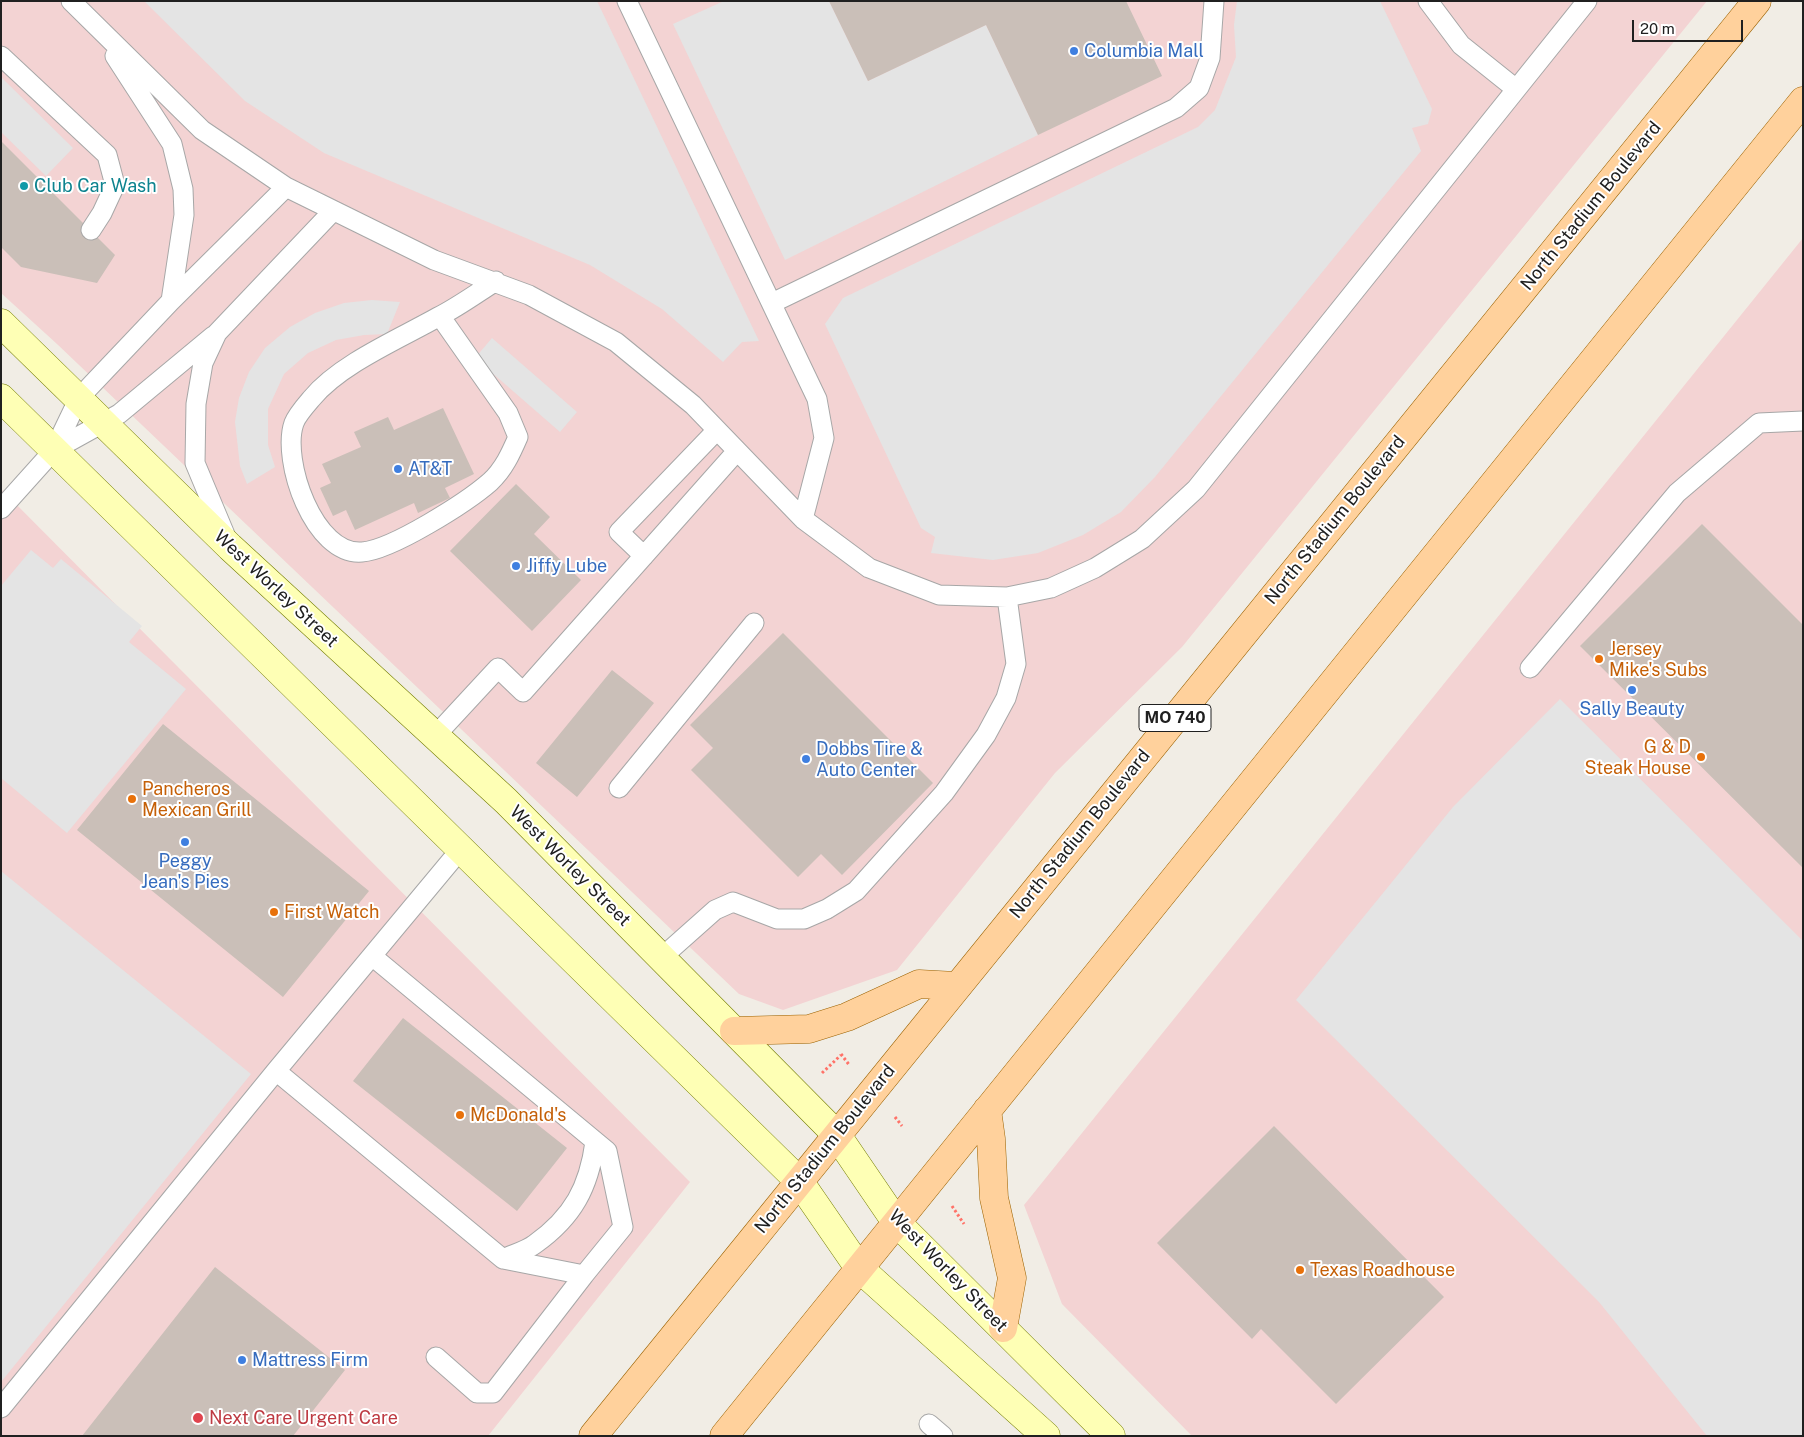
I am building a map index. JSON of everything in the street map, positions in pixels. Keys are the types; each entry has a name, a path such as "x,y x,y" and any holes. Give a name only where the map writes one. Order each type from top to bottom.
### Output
{"main road":[{"name":"North Stadium Boulevard","path":"593,1436 956,986 1757,1"},
{"path":"724,1436 1803,101"},
{"path":"734,1031 809,1029 847,1017 919,984 956,986"},
{"path":"987,1110 991,1139 994,1198 1012,1278 1003,1328"}],"street":[{"name":"West Worley Street","path":"1,323 230,547 506,801 836,1134 896,1222 1111,1436"},
{"path":"1,398 799,1181 859,1268 1046,1436"}],"lane":[{"path":"70,1 202,130 286,187 434,260 496,281 529,295 616,342 693,405 803,519 869,568 939,596 1006,597 1051,588 1095,568 1142,539 1196,489 1587,1"},
{"path":"627,1 817,398 824,438 803,519"},
{"path":"772,303 1176,108 1200,88 1210,58 1214,1"},
{"path":"1428,1 1461,45 1516,89"},
{"path":"98,30 172,144 183,189 184,215 171,302"},
{"path":"1,56 107,155 114,185 102,213 91,230"},
{"path":"1,509 54,450 79,398 171,302 286,187"},
{"path":"54,450 119,414 217,333 333,211"},
{"path":"440,316 508,413 518,437 510,458 491,481 446,514 393,543 362,553 342,548 316,527 300,493 291,456 294,423 311,398 329,380 390,343 440,316 496,281"},
{"path":"217,333 203,363 196,404 195,462 230,547"},
{"path":"1530,668 1677,493 1759,423 1803,421"},
{"path":"644,556 619,532 717,430"},
{"path":"434,736 498,668 523,692 737,451"},
{"path":"661,958 715,910 733,902 777,919 804,919 827,909 856,891 944,793 986,735 1006,698 1016,664 1006,597"},
{"path":"619,788 754,622"},
{"path":"1,1408 276,1071 460,850"},
{"path":"372,956 607,1151 623,1227 493,1394 477,1393 436,1358"},
{"path":"276,1071 503,1259 584,1275"},
{"path":"503,1259 534,1245 561,1221 582,1192 592,1168 595,1142"}],"path":[{"path":"839,1048 841,1054 852,1067"},
{"path":"820,1075 841,1054"},
{"path":"891,1113 902,1126"}],"shaded area":[{"name":"Columbia Mall","path":"1,1 1707,1 1182,647 1055,773 897,970 783,1010 739,994 57,344 1,293"},
{"path":"144,1 597,1 759,341 742,342 723,362 662,309 590,265 324,153 245,101"},
{"path":"724,1 829,1 868,81 986,25 1038,135 785,260 673,24"},
{"path":"1237,1 1380,1 1432,109 1428,124 1412,128 1421,151 1155,477 1121,512 1083,535 1038,553 993,560 931,553 935,537 921,528 825,324 843,298 1198,127 1215,110 1236,57 1234,25"},
{"path":"1,77 73,148 46,176 1,132"},
{"path":"1803,238 1803,1436 1192,1436 1062,1304 1024,1205"},
{"path":"372,300 400,302 387,334 364,335 336,340 308,353 284,374 268,409 268,445 275,467 247,484 240,466 235,422 239,398 249,372 265,348 290,327 315,313 344,303"},
{"path":"492,338 577,412 560,432 475,358"},
{"path":"1,489 690,1182 488,1436 1,1436"},
{"path":"31,550 53,568 61,559 142,626 129,642 186,689 67,833 1,778 1,586"},
{"path":"1560,699 1803,941 1803,1436 1707,1436 1599,1302 1296,1000 1453,807"},
{"path":"1,871 251,1074 1,1382"}],"building":[{"name":"Columbia Mall","path":"829,1 1126,1 1162,76 1038,135 986,25 868,81"},
{"name":"Club Car Wash","path":"1,141 115,255 97,283 21,267 1,247"},
{"name":"AT&T","path":"443,408 474,474 445,488 450,498 418,513 414,503 355,530 346,510 333,516 320,488 331,483 322,464 361,447 354,432 388,417 394,430"},
{"name":"Jiffy Lube","path":"516,484 550,517 534,534 581,580 532,631 450,551"},
{"path":"1702,524 1803,625 1803,868 1580,646"},
{"name":"Dobbs Tire & Auto Center","path":"783,633 933,783 842,875 821,854 798,877 691,770 713,748 690,725"},
{"path":"612,670 654,703 577,797 536,763"},
{"path":"163,724 369,891 283,997 77,830"},
{"name":"McDonald's","path":"403,1018 567,1148 517,1211 353,1081"},
{"name":"Texas Roadhouse","path":"1274,1126 1444,1297 1336,1404 1261,1329 1252,1339 1157,1243"},
{"path":"215,1267 345,1370 293,1436 82,1436"}],"place":[{"name":"Columbia Mall","path":"1074,51"},
{"name":"Club Car Wash","path":"24,186"},
{"name":"AT&T","path":"398,469"},
{"name":"Jiffy Lube","path":"516,566"},
{"name":"Jersey Mike's Subs","path":"1599,659"},
{"name":"Sally Beauty","path":"1632,690"},
{"name":"G & D Steak House","path":"1701,757"},
{"name":"Dobbs Tire & Auto Center","path":"806,759"},
{"name":"Pancheros Mexican Grill","path":"132,799"},
{"name":"Peggy Jean's Pies","path":"185,842"},
{"name":"First Watch","path":"274,912"},
{"name":"McDonald's","path":"460,1115"},
{"name":"Texas Roadhouse","path":"1300,1270"},
{"name":"Mattress Firm","path":"242,1360"},
{"name":"Next Care Urgent Care","path":"198,1418"}]}
